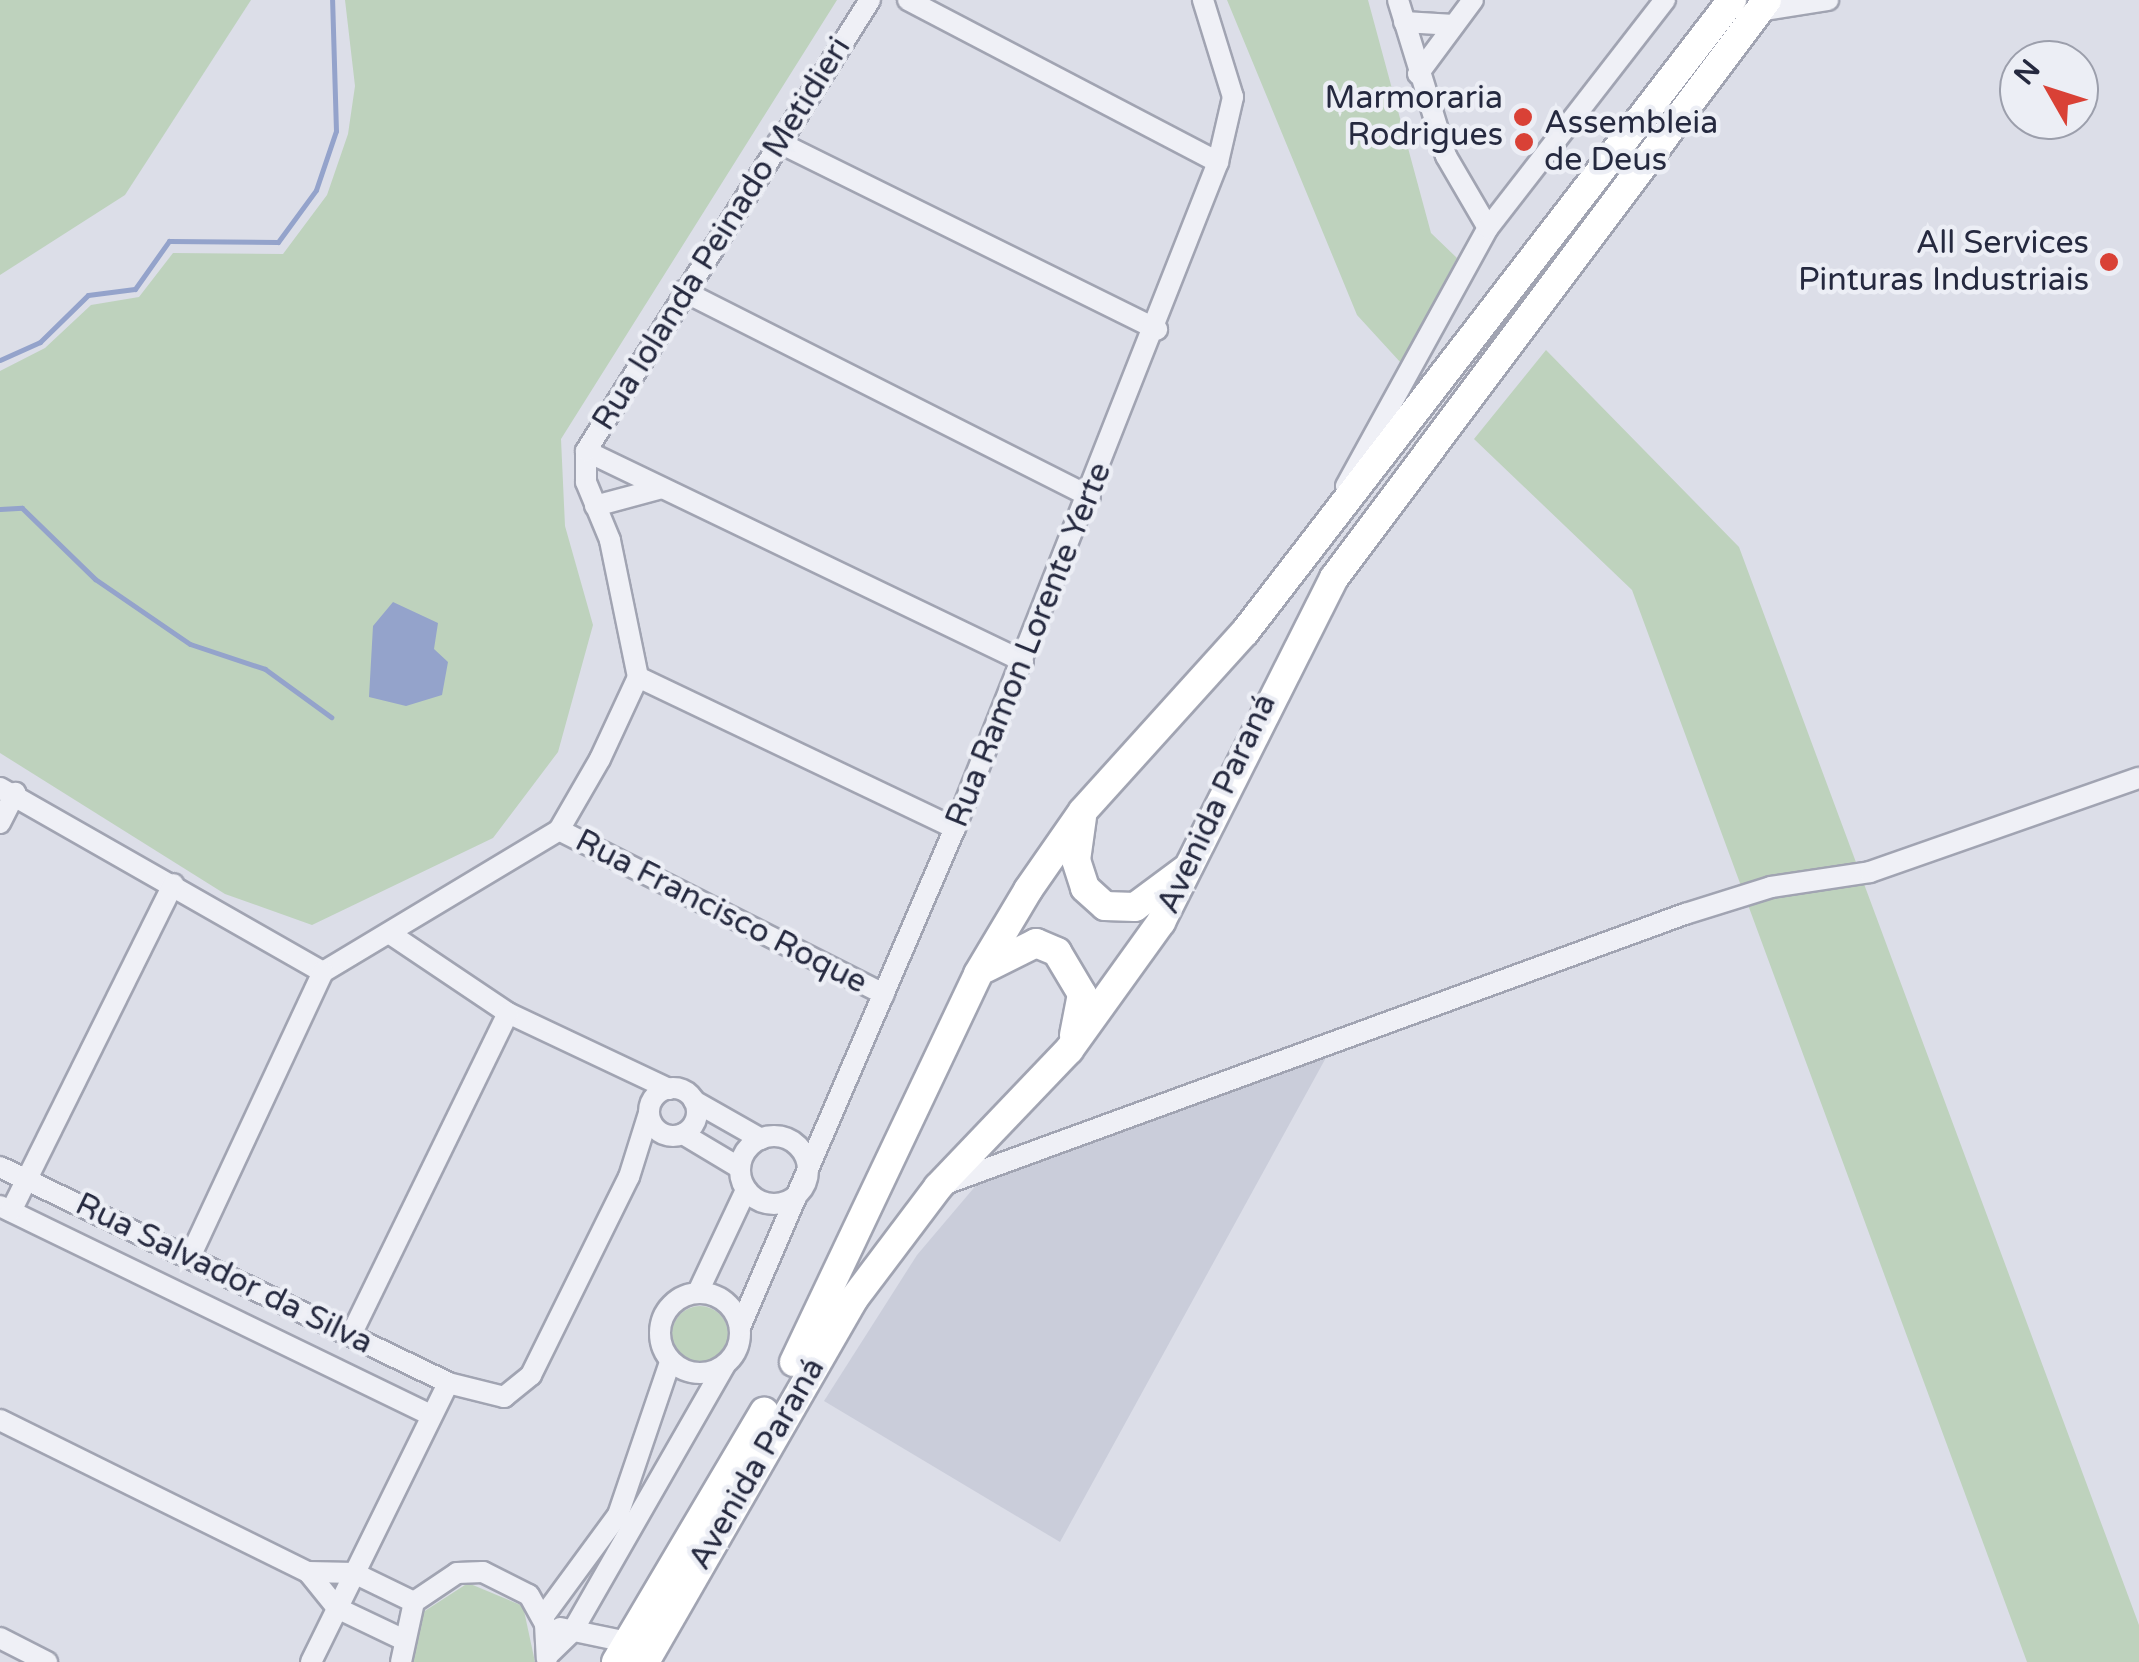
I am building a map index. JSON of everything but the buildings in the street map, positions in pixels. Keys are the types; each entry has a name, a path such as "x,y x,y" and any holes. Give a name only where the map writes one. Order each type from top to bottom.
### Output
{"main road":[{"name":"Avenida Paraná","path":"629,1655 831,1295 978,974 1083,811 1325,529 1752,4"},
{"name":"Avenida Paraná","path":"629,1655 822,1350 938,1187 1068,1050 1130,971 1196,861 1256,720 1334,578 1752,4"},
{"path":"1083,811 1076,860 1085,888 1106,906 1134,908 1196,861"},
{"path":"978,974 1014,948 1036,943 1058,952 1082,994 1068,1050"}],"street":[{"name":"Rua Iolanda Peinado Metidieri","path":"638,677 610,540 595,506 586,451 683,291 870,0"},
{"path":"908,0 1218,162"},
{"name":"Rua Ramon Lorente Yerte","path":"740,1327 955,828 1157,329 1218,162 1233,98 1203,0"},
{"path":"1398,0 1446,156 1488,228"},
{"path":"1418,74 1473,0"},
{"path":"1325,529 1488,228 1665,0"},
{"path":"1752,4 1828,0"},
{"path":"1404,22 1454,25"},
{"path":"778,142 1157,329"},
{"path":"683,291 1090,497"},
{"path":"586,451 1023,662"},
{"path":"595,506 622,495 664,488"},
{"path":"610,540 622,495"},
{"path":"190,1256 323,972 559,830 638,677 955,828"},
{"path":"938,1187 1685,914 1771,887 1870,872 2139,778"},
{"path":"0,823 7,791 323,972"},
{"name":"Rua Francisco Roque","path":"559,830 884,994"},
{"path":"173,884 26,1179 6,1209 431,1415"},
{"path":"389,933 508,1013 694,1101 761,1139 784,1138 802,1151 804,1186 776,1204 746,1190"},
{"path":"351,1335 508,1013"},
{"path":"544,1621 618,1515 670,1362 660,1324 674,1302 698,1292 746,1190 740,1168 675,1134 614,1064"},
{"path":"629,1177 650,1107 669,1089"},
{"path":"629,1177 675,1134 694,1101"},
{"path":"740,1168 761,1139"},
{"name":"Rua Salvador da Silva","path":"0,1167 448,1382 504,1397 531,1376 629,1177"},
{"path":"547,1659 572,1632 725,1365 740,1327 730,1306 698,1292"},
{"path":"670,1362 691,1373 725,1365"},
{"path":"310,1662 448,1382"},
{"path":"0,1420 308,1572 337,1608 400,1638"},
{"path":"308,1572 354,1573 414,1602"},
{"path":"401,1662 400,1638 414,1602 457,1574 483,1572 529,1595 544,1621 547,1659"},
{"path":"544,1621 629,1655"},
{"path":"0,1638 46,1662"}],"shaded area":[{"path":"1328,1054 1060,1542 824,1401 917,1255 978,1183"}],"green space":[{"path":"0,0 251,0 125,195 0,275"},
{"path":"345,0 837,0 561,439 565,526 593,625 558,752 493,838 312,925 225,894 0,753 0,371 45,348 91,305 139,297 173,253 283,254 327,195 348,134 355,86"},
{"path":"1227,0 1368,0 1431,233 1457,258 1401,363 1357,315"},
{"path":"1546,350 1739,547 2139,1625 2139,1662 2027,1662 1632,590 1474,439"},
{"path":"700,1306 720,1314 728,1334 720,1354 700,1362 680,1354 672,1334 680,1314"},
{"path":"468,1583 523,1606 535,1662 411,1662 417,1616"}],"water":[{"path":"393,602 438,623 434,649 448,662 442,695 406,706 369,697 373,626"}],"waterway":[{"path":"0,360 40,342 88,295 135,289 169,241 278,242 316,190 336,131 332,0"},
{"path":"0,509 22,508 95,579 190,644 265,669 331,717"}],"place":[{"name":"Marmoraria Rodrigues","path":"1523,117"},
{"name":"Assembleia de Deus","path":"1524,142"},
{"name":"All Services Pinturas Industriais","path":"2109,262"}]}
